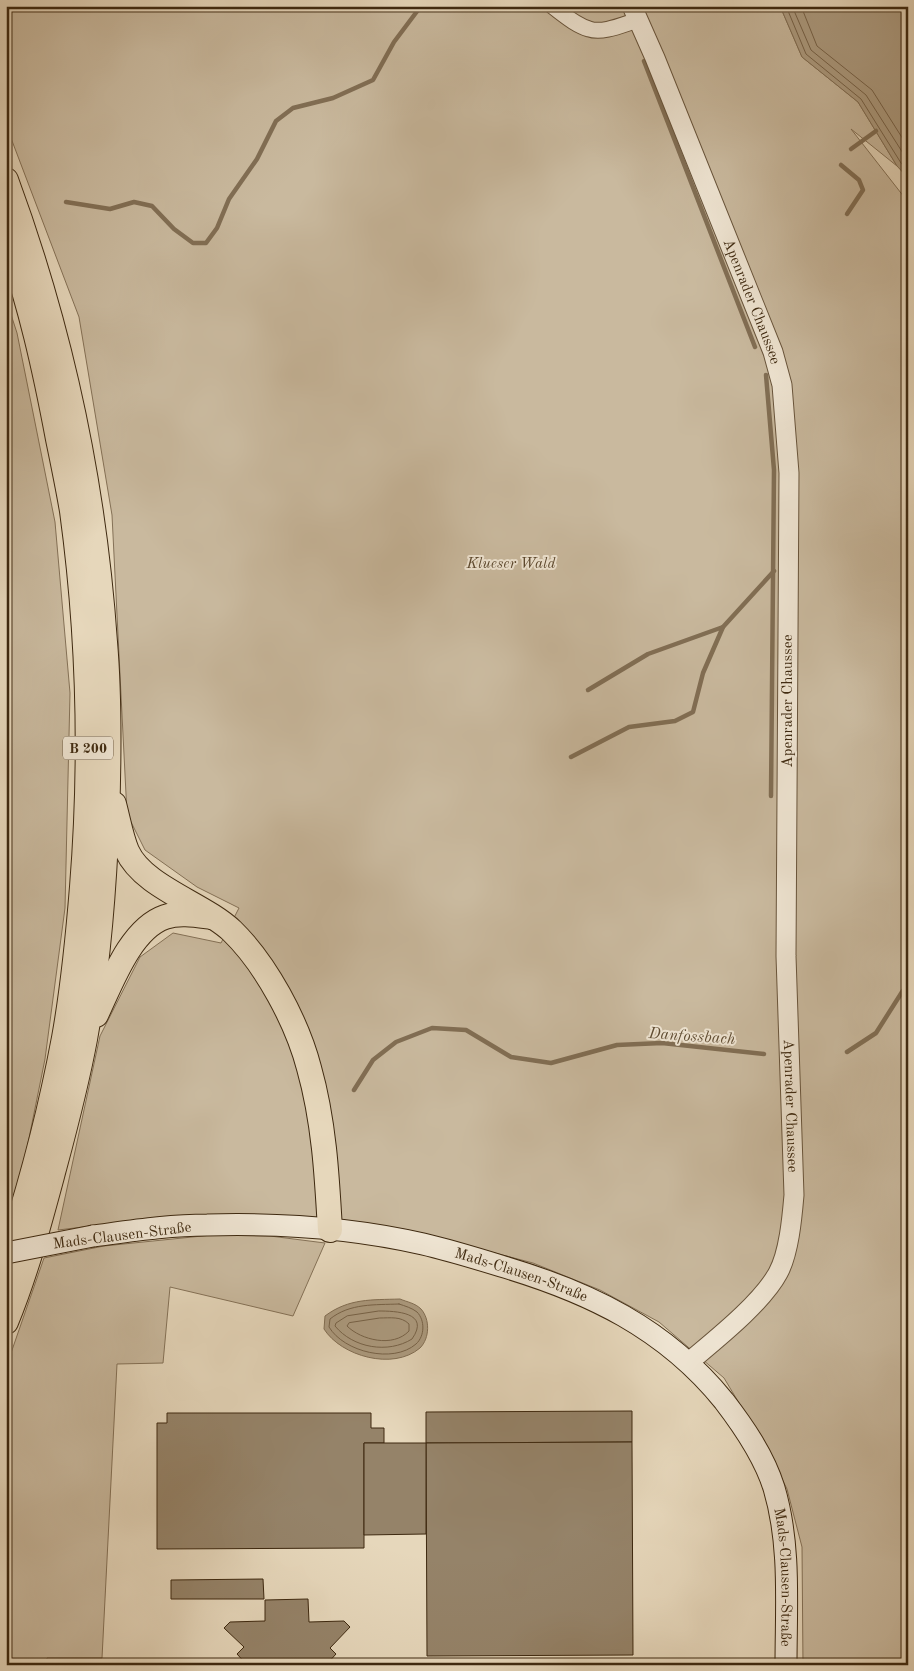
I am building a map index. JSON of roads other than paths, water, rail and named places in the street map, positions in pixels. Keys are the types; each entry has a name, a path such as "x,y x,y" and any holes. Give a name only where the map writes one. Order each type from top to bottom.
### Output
{"highway":[{"name":"B 200","path":"6,180 26,234 56,332 79,440 91,508 106,643 108,724 108,783 100,921 85,1039 64,1132 41,1217 6,1322"},
{"name":"B 200","path":"6,236 37,337 72,510 85,644 88,724 85,849 72,984 64,1038 44,1131 6,1261"},
{"path":"108,783 127,851 138,867 230,929 247,947 273,985 294,1028 309,1068 327,1169 330,1230"},
{"path":"85,1039 134,940 165,917 187,914 214,918"}],"main road":[{"name":"Mads-Clausen-Straße","path":"6,1253 92,1236 156,1228 256,1225 330,1230 381,1236 422,1244 532,1275 587,1296 635,1321 689,1362 715,1390 737,1418 758,1451 774,1487 783,1529 786,1568 786,1665"}],"street":[{"path":"552,6 574,22 590,30 606,29 637,18"},
{"name":"Apenrader Chaussee","path":"637,18 655,58 773,352 782,385 789,473 786,956 794,1195 790,1233 779,1272 758,1300 689,1362"}],"water":[{"path":"780,6 908,6 908,178 897,166 858,102 802,57"},
{"path":"400,1299 414,1304 421,1309 426,1318 428,1328 423,1344 409,1355 396,1359 368,1357 342,1347 324,1329 325,1316 343,1306 361,1301"}],"waterway":[{"path":"66,202 110,209 134,202 152,206 174,229 193,243 206,243 217,228 229,199 257,159 276,121 293,108 333,98 373,80 394,42 421,6"},
{"path":"644,61 755,347"},
{"path":"851,149 876,131"},
{"path":"841,165 859,180 863,190 847,214"},
{"path":"766,375 774,470 771,796"},
{"path":"571,757 629,727 675,721 693,712 703,673 723,627 774,571"},
{"path":"588,690 648,654 723,627"},
{"name":"Danfossbach","path":"847,1052 876,1033 908,985"},
{"name":"Danfossbach","path":"354,1090 373,1060 396,1042 432,1028 466,1030 511,1057 551,1063 617,1045 662,1043 764,1054"}],"park label":[{"name":"Klueser Wald","path":"511,563"}]}
